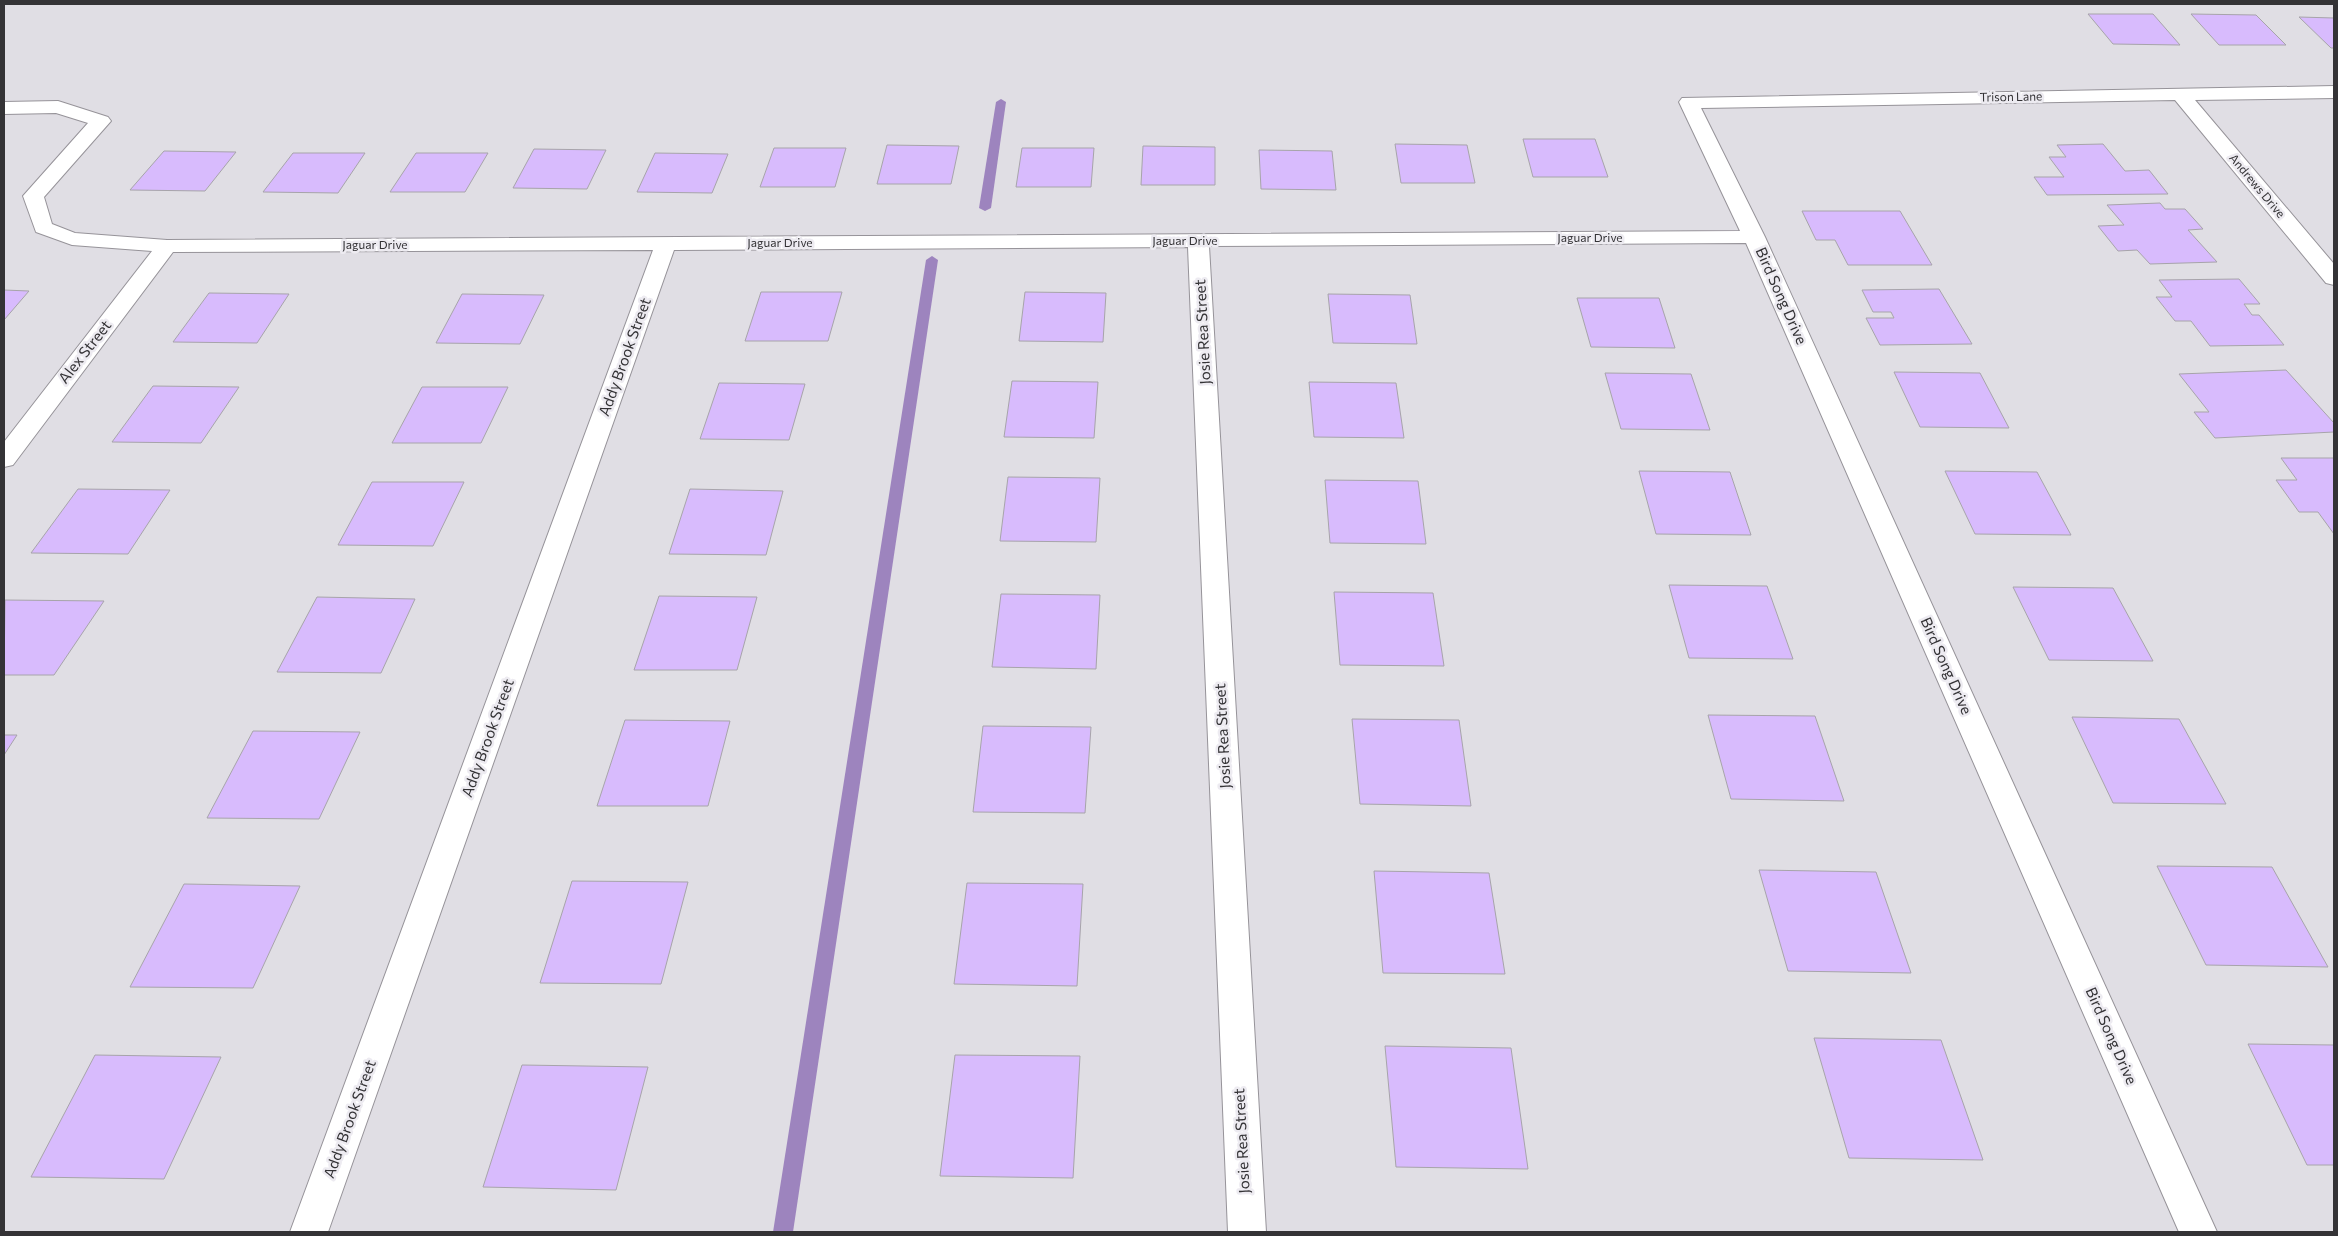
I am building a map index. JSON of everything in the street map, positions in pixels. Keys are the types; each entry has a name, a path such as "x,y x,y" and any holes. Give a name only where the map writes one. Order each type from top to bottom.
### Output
{"street":[{"name":"Trison Lane","path":"1689,102 2334,92"},
{"name":"Andrews Drive","path":"2180,94 2334,278"},
{"name":"Bird Song Drive","path":"1689,102 1754,237 2198,1232"},
{"name":"Jaguar Drive","path":"4,108 58,107 101,121 33,196 43,228 72,239 167,246 1754,237"},
{"name":"Josie Rea Street","path":"1198,240 1247,1232"},
{"name":"Addy Brook Street","path":"309,1232 666,244"},
{"name":"Alex Street","path":"4,459 167,246"}],"building":[{"path":"2088,14 2153,14 2180,45 2113,44"},
{"path":"2191,14 2256,15 2286,45 2219,45"},
{"path":"2299,17 2334,18 2334,48 2331,48"},
{"path":"1523,139 1595,139 1608,177 1533,177"},
{"path":"1395,144 1467,145 1475,183 1401,183"},
{"path":"2103,144 2125,171 2149,170 2168,194 2047,195 2034,177 2064,177 2049,157 2066,157 2057,145"},
{"path":"887,145 959,146 951,184 877,184"},
{"path":"1143,146 1215,147 1215,185 1141,185"},
{"path":"774,148 846,148 835,187 760,187"},
{"path":"1022,148 1094,148 1091,187 1016,187"},
{"path":"534,149 606,150 587,189 513,188"},
{"path":"1259,150 1332,151 1336,190 1261,189"},
{"path":"164,151 236,152 205,191 130,190"},
{"path":"293,153 365,153 338,193 263,192"},
{"path":"416,153 488,153 465,192 390,192"},
{"path":"655,153 728,154 712,193 637,192"},
{"path":"2160,203 2165,209 2185,209 2203,229 2188,230 2217,262 2150,264 2137,250 2118,251 2098,226 2124,225 2107,205"},
{"path":"1802,211 1900,211 1932,265 1848,265 1835,240 1816,240"},
{"path":"2239,279 2260,304 2244,304 2252,315 2259,315 2284,345 2210,346 2191,321 2175,321 2156,297 2172,297 2159,280"},
{"path":"1939,289 1972,344 1880,345 1866,318 1894,318 1891,312 1873,312 1862,290"},
{"path":"4,290 29,291 4,320"},
{"path":"761,292 842,292 828,341 745,341"},
{"path":"1025,292 1106,293 1103,342 1019,341"},
{"path":"209,293 289,294 257,343 173,342"},
{"path":"462,294 544,295 520,344 436,343"},
{"path":"1328,294 1410,295 1417,344 1333,343"},
{"path":"1577,298 1659,298 1675,348 1591,347"},
{"path":"2286,370 2334,423 2334,432 2215,438 2194,412 2209,412 2179,374"},
{"path":"1894,372 1980,373 2009,428 1920,427"},
{"path":"1605,373 1691,374 1710,430 1621,429"},
{"path":"1012,381 1098,382 1094,438 1004,437"},
{"path":"1309,382 1396,383 1404,438 1314,437"},
{"path":"719,383 805,384 789,440 700,439"},
{"path":"153,386 239,387 201,443 112,442"},
{"path":"422,387 508,387 481,443 392,443"},
{"path":"2281,458 2334,458 2334,534 2318,512 2299,512 2276,480 2297,480"},
{"path":"1639,471 1730,472 1751,535 1656,534"},
{"path":"1945,471 2037,472 2071,535 1975,534"},
{"path":"1008,477 1100,478 1096,542 1000,541"},
{"path":"1325,480 1418,481 1426,544 1330,543"},
{"path":"372,482 464,482 433,546 338,545"},
{"path":"78,489 170,490 128,554 31,553"},
{"path":"690,489 783,491 766,555 669,554"},
{"path":"1669,585 1767,586 1793,659 1689,658"},
{"path":"2013,587 2113,588 2153,661 2049,660"},
{"path":"1334,592 1433,593 1444,666 1340,665"},
{"path":"1001,594 1100,595 1096,669 992,667"},
{"path":"659,596 757,597 737,670 634,670"},
{"path":"317,597 415,599 381,673 277,672"},
{"path":"5,600 104,601 54,675 4,675"},
{"path":"1708,715 1815,716 1844,801 1731,799"},
{"path":"2072,717 2179,719 2226,804 2113,803"},
{"path":"1352,719 1459,720 1471,806 1360,804"},
{"path":"625,720 730,721 708,806 597,806"},
{"path":"983,726 1091,727 1085,813 973,812"},
{"path":"253,731 360,732 319,819 207,818"},
{"path":"4,735 17,735 4,755"},
{"path":"2157,866 2272,867 2328,967 2206,965"},
{"path":"1759,870 1876,872 1911,973 1788,971"},
{"path":"1374,871 1489,873 1505,974 1383,973"},
{"path":"572,881 688,882 661,984 540,983"},
{"path":"967,883 1083,884 1077,986 954,984"},
{"path":"184,884 300,886 253,988 130,987"},
{"path":"1814,1038 1941,1040 1983,1160 1849,1158"},
{"path":"2248,1044 2334,1045 2334,1165 2307,1165"},
{"path":"1385,1046 1511,1048 1528,1169 1396,1167"},
{"path":"95,1055 221,1057 164,1179 31,1177"},
{"path":"955,1055 1080,1056 1073,1178 940,1176"},
{"path":"522,1065 648,1067 616,1190 483,1187"}],"waterway":[{"path":"985,208 1001,102"},
{"path":"783,1232 932,260"}]}
